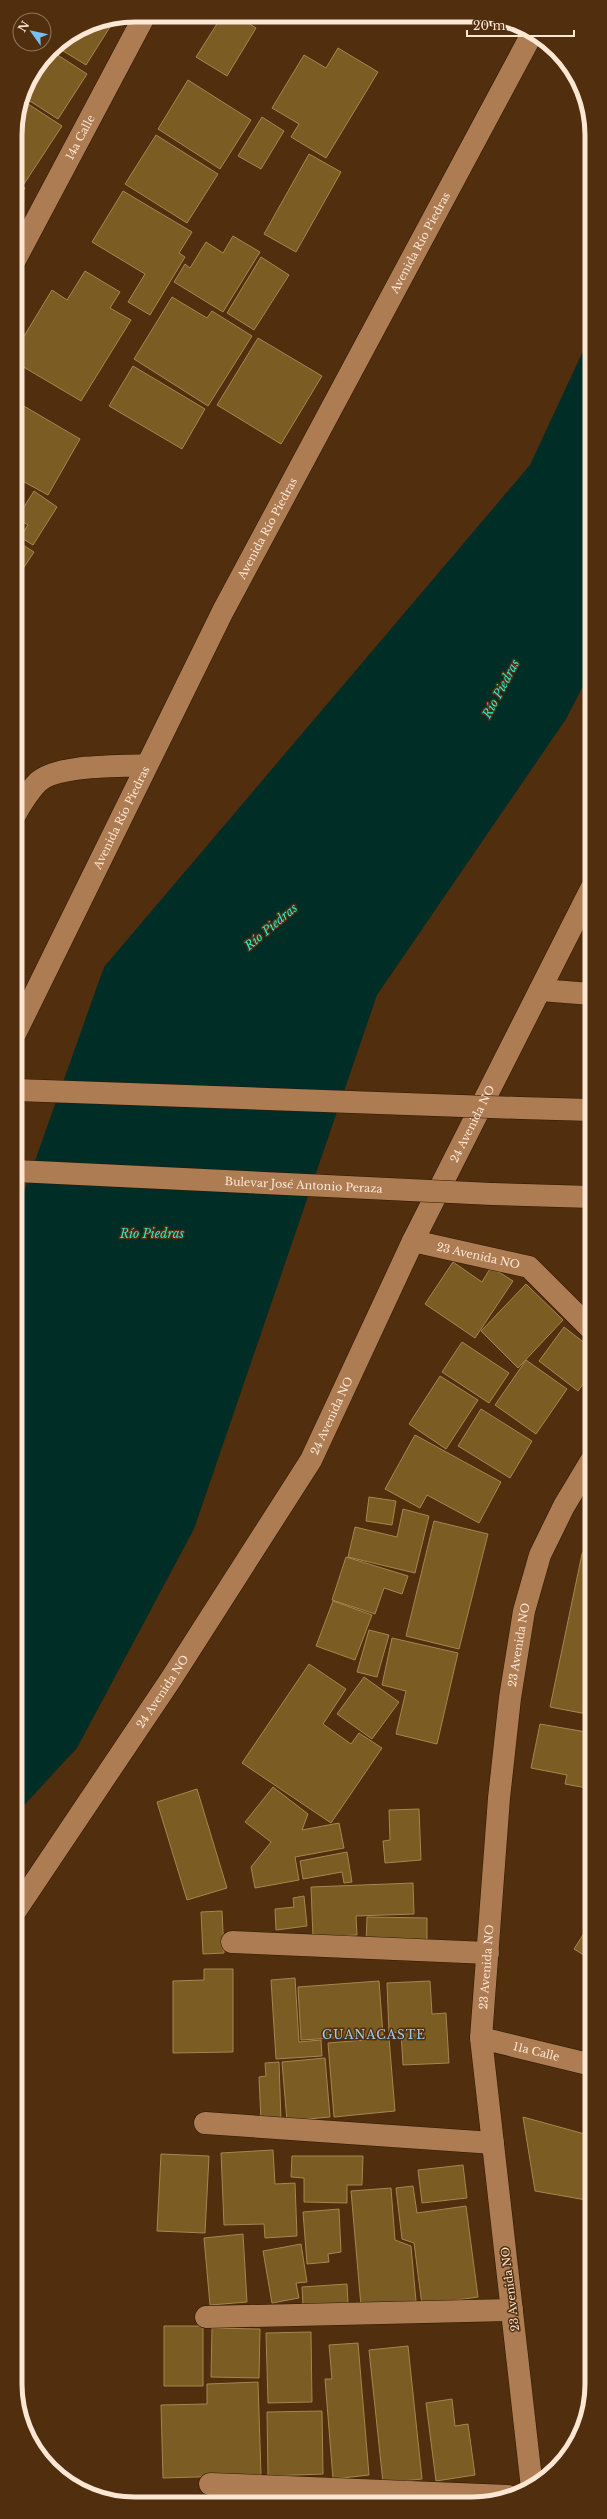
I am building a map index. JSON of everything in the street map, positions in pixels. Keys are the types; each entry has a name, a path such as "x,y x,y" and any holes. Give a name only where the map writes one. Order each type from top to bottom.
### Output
{"street":[{"name":"14a Calle","path":"22,247 141,22"},
{"name":"Avenida Río Piedras","path":"22,1020 223,611 530,38"},
{"path":"22,807 39,781 53,774 69,770 147,765"},
{"name":"24 Avenida NO","path":"22,1901 171,1679 311,1460 412,1241 585,901"},
{"path":"540,990 585,994"},
{"path":"22,1090 585,1110"},
{"name":"Bulevar José Antonio Peraza","path":"22,1171 492,1194 585,1197"},
{"name":"23 Avenida NO","path":"412,1241 529,1267 585,1323"},
{"name":"23 Avenida NO","path":"531,2481 481,2038 501,1782 510,1698 524,1611 540,1555 564,1506 585,1471"},
{"path":"232,1942 488,1953"},
{"name":"11a Calle","path":"481,2038 585,2063"},
{"path":"205,2123 493,2143"},
{"path":"206,2317 512,2310"},
{"path":"210,2484 492,2495"}],"water":[{"name":"Río Piedras","path":"585,347 585,683 566,719 377,995 194,1529 77,1748 22,1808 22,1197 104,967 530,465"}],"building":[{"path":"218,22 246,22 256,28 227,76 196,57"},
{"path":"112,24 86,65 61,49 78,37 98,28"},
{"path":"338,48 378,72 326,158 291,137 299,124 272,108 304,55 326,68"},
{"path":"56,54 87,74 58,119 28,100 41,72"},
{"path":"188,80 251,120 220,169 158,129"},
{"path":"27,103 62,126 24,184 22,183 22,127"},
{"path":"262,117 284,131 261,169 238,156"},
{"path":"156,135 218,174 187,223 125,184"},
{"path":"309,154 341,172 296,252 264,234"},
{"path":"123,191 192,232 179,253 185,257 150,315 128,302 145,274 92,242"},
{"path":"233,236 260,252 223,312 174,282 185,264 190,268 206,242 223,253"},
{"path":"261,257 289,275 254,330 227,313"},
{"path":"85,271 120,292 110,308 131,320 81,401 22,366 22,339 52,290 67,300"},
{"path":"172,297 207,318 212,311 252,336 208,406 134,359"},
{"path":"258,338 322,376 281,444 217,405"},
{"path":"133,366 205,409 182,449 109,406"},
{"path":"22,405 80,439 48,495 22,481"},
{"path":"34,491 57,507 33,545 22,538 22,534 28,525 22,521 22,510"},
{"path":"22,544 34,552 22,570"},
{"path":"453,1262 482,1282 491,1267 513,1281 475,1338 425,1304"},
{"path":"526,1284 563,1320 518,1368 481,1331"},
{"path":"564,1327 585,1343 585,1381 578,1391 539,1361"},
{"path":"462,1342 509,1373 489,1403 442,1372"},
{"path":"526,1360 567,1389 536,1434 495,1405"},
{"path":"440,1376 478,1400 446,1449 409,1424"},
{"path":"481,1409 532,1441 510,1478 458,1446"},
{"path":"415,1435 501,1482 479,1523 427,1495 420,1508 385,1489"},
{"path":"369,1497 396,1501 392,1525 366,1521"},
{"path":"403,1509 429,1516 415,1573 348,1557 355,1527 397,1537"},
{"path":"434,1521 488,1534 459,1649 406,1636"},
{"path":"585,1549 585,1714 550,1707 582,1554"},
{"path":"346,1557 408,1576 402,1594 384,1588 375,1614 332,1600"},
{"path":"333,1601 372,1615 355,1660 316,1646"},
{"path":"369,1630 389,1635 377,1677 357,1672"},
{"path":"392,1638 458,1653 437,1744 396,1734 406,1691 382,1685"},
{"path":"309,1664 346,1689 323,1724 351,1744 359,1733 382,1748 331,1823 242,1763"},
{"path":"364,1677 399,1702 372,1739 337,1714"},
{"path":"540,1724 585,1732 585,1788 565,1784 567,1775 531,1768"},
{"path":"273,1787 308,1814 302,1830 339,1823 344,1848 295,1857 299,1880 255,1888 251,1867 271,1842 245,1822"},
{"path":"197,1789 227,1888 187,1900 157,1802"},
{"path":"419,1809 421,1860 385,1863 383,1841 390,1840 389,1810"},
{"path":"347,1852 352,1882 344,1883 342,1872 303,1879 300,1861"},
{"path":"413,1883 414,1914 356,1916 357,1935 313,1937 311,1887"},
{"path":"304,1896 307,1926 276,1930 275,1909 294,1907 293,1898"},
{"path":"222,1911 224,1953 203,1954 201,1912"},
{"path":"367,1917 427,1918 427,1944 366,1943"},
{"path":"585,1932 585,1956 574,1949"},
{"path":"204,1969 233,1969 233,2052 173,2053 173,1981 204,1980"},
{"path":"295,1978 299,2042 321,2040 322,2056 276,2059 271,1980"},
{"path":"379,1981 383,2035 301,2040 298,1987"},
{"path":"430,1981 432,2014 446,2013 449,2063 403,2065 401,2032 389,2033 387,1983"},
{"path":"389,2038 395,2111 334,2117 328,2043"},
{"path":"325,2058 330,2117 287,2121 282,2062"},
{"path":"279,2062 281,2121 261,2122 259,2077 266,2076 265,2063"},
{"path":"523,2117 585,2134 585,2200 535,2191"},
{"path":"273,2150 275,2184 295,2183 297,2236 265,2238 264,2224 224,2225 221,2153"},
{"path":"161,2154 209,2156 205,2233 157,2231"},
{"path":"292,2156 363,2156 362,2185 347,2185 347,2203 304,2202 304,2178 291,2177"},
{"path":"463,2165 467,2198 422,2203 418,2170"},
{"path":"413,2186 417,2213 466,2206 478,2297 422,2305 414,2243 402,2239 396,2188"},
{"path":"391,2188 395,2240 411,2246 416,2301 361,2306 351,2191"},
{"path":"339,2209 341,2252 328,2254 329,2262 307,2264 303,2212"},
{"path":"243,2234 247,2302 210,2305 204,2238"},
{"path":"301,2244 307,2282 296,2283 299,2298 272,2303 263,2251"},
{"path":"347,2284 348,2303 303,2305 302,2287"},
{"path":"164,2326 203,2326 203,2386 164,2386"},
{"path":"212,2328 260,2329 259,2378 211,2377"},
{"path":"311,2332 312,2402 268,2403 266,2333"},
{"path":"358,2343 369,2475 333,2479 325,2379 332,2379 329,2345"},
{"path":"408,2346 422,2479 383,2483 369,2350"},
{"path":"258,2382 261,2475 163,2478 161,2405 207,2404 207,2384"},
{"path":"452,2399 455,2426 468,2424 475,2475 436,2481 426,2403"},
{"path":"322,2411 323,2474 268,2476 267,2412"}],"district":[{"name":"GUANACASTE","path":"374,2035"}]}
